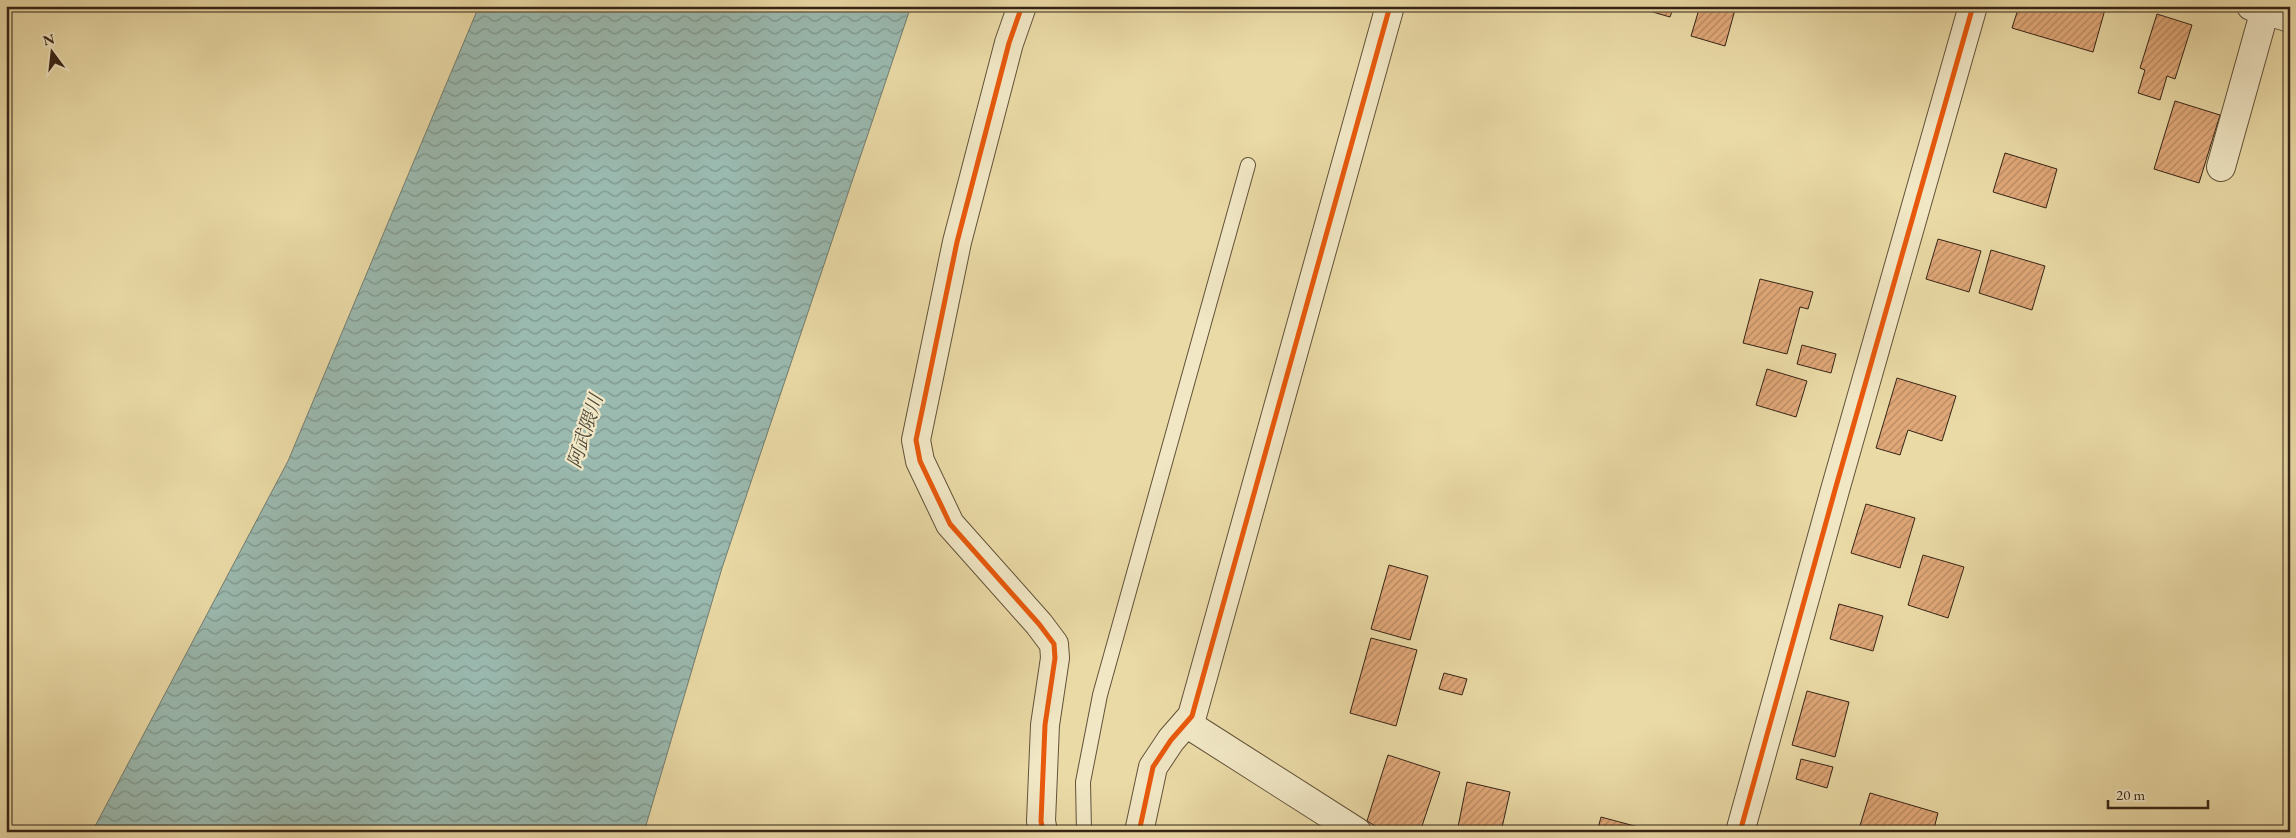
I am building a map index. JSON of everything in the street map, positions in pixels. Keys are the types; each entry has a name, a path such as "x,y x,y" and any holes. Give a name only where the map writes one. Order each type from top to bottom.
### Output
{"street":[{"path":"1022,6 1008,43 957,242 916,440 920,461 950,524 1039,624 1054,644 1055,658 1045,726 1041,821 1043,832"},
{"path":"1139,832 1153,767 1170,740 1192,716 1390,6"},
{"path":"1740,832 1973,6"},
{"path":"2221,167 2269,11"},
{"path":"1186,724 1357,832"}],"lane":[{"path":"1084,832 1083,782 1100,695 1248,165"}],"water":[{"name":"阿武隈川","path":"479,6 911,6 722,568 644,832 92,832 288,461"}],"building":[{"path":"1632,6 1674,6 1670,17"},
{"path":"1700,6 1736,6 1725,46 1691,36"},
{"path":"2019,6 2106,6 2093,52 2012,28"},
{"path":"2157,14 2192,25 2175,79 2167,76 2160,100 2138,93 2145,70 2140,68"},
{"path":"2175,101 2220,115 2199,183 2154,169"},
{"path":"2005,153 2057,169 2046,208 1993,192"},
{"path":"1938,239 1981,251 1969,292 1926,279"},
{"path":"1991,250 2045,266 2032,310 1979,293"},
{"path":"1760,279 1813,292 1808,309 1800,307 1787,354 1743,343"},
{"path":"1802,345 1836,354 1831,373 1797,364"},
{"path":"1767,369 1807,381 1796,417 1756,405"},
{"path":"1897,378 1956,396 1942,441 1908,430 1900,455 1876,448"},
{"path":"1866,504 1915,518 1900,568 1851,553"},
{"path":"1923,555 1964,567 1948,618 1908,605"},
{"path":"1389,565 1428,576 1410,640 1371,629"},
{"path":"1839,604 1883,616 1873,651 1830,639"},
{"path":"1371,638 1417,650 1396,726 1350,713"},
{"path":"1444,673 1467,679 1462,695 1439,689"},
{"path":"1807,691 1849,702 1835,757 1792,745"},
{"path":"1388,755 1440,772 1420,832 1385,832 1367,821"},
{"path":"1801,759 1833,767 1827,788 1796,779"},
{"path":"1467,782 1510,792 1501,832 1457,832"},
{"path":"1870,793 1938,813 1933,832 1858,832"},
{"path":"1601,817 1657,832 1597,832"}],"cycle path":[{"path":"1022,6 1009,43 957,242 916,440 920,461 950,524 1039,624 1054,644 1055,658 1045,725 1041,821 1043,832"},
{"path":"1139,832 1153,767 1171,740 1192,716 1390,6"},
{"path":"1740,832 1973,6"}]}
